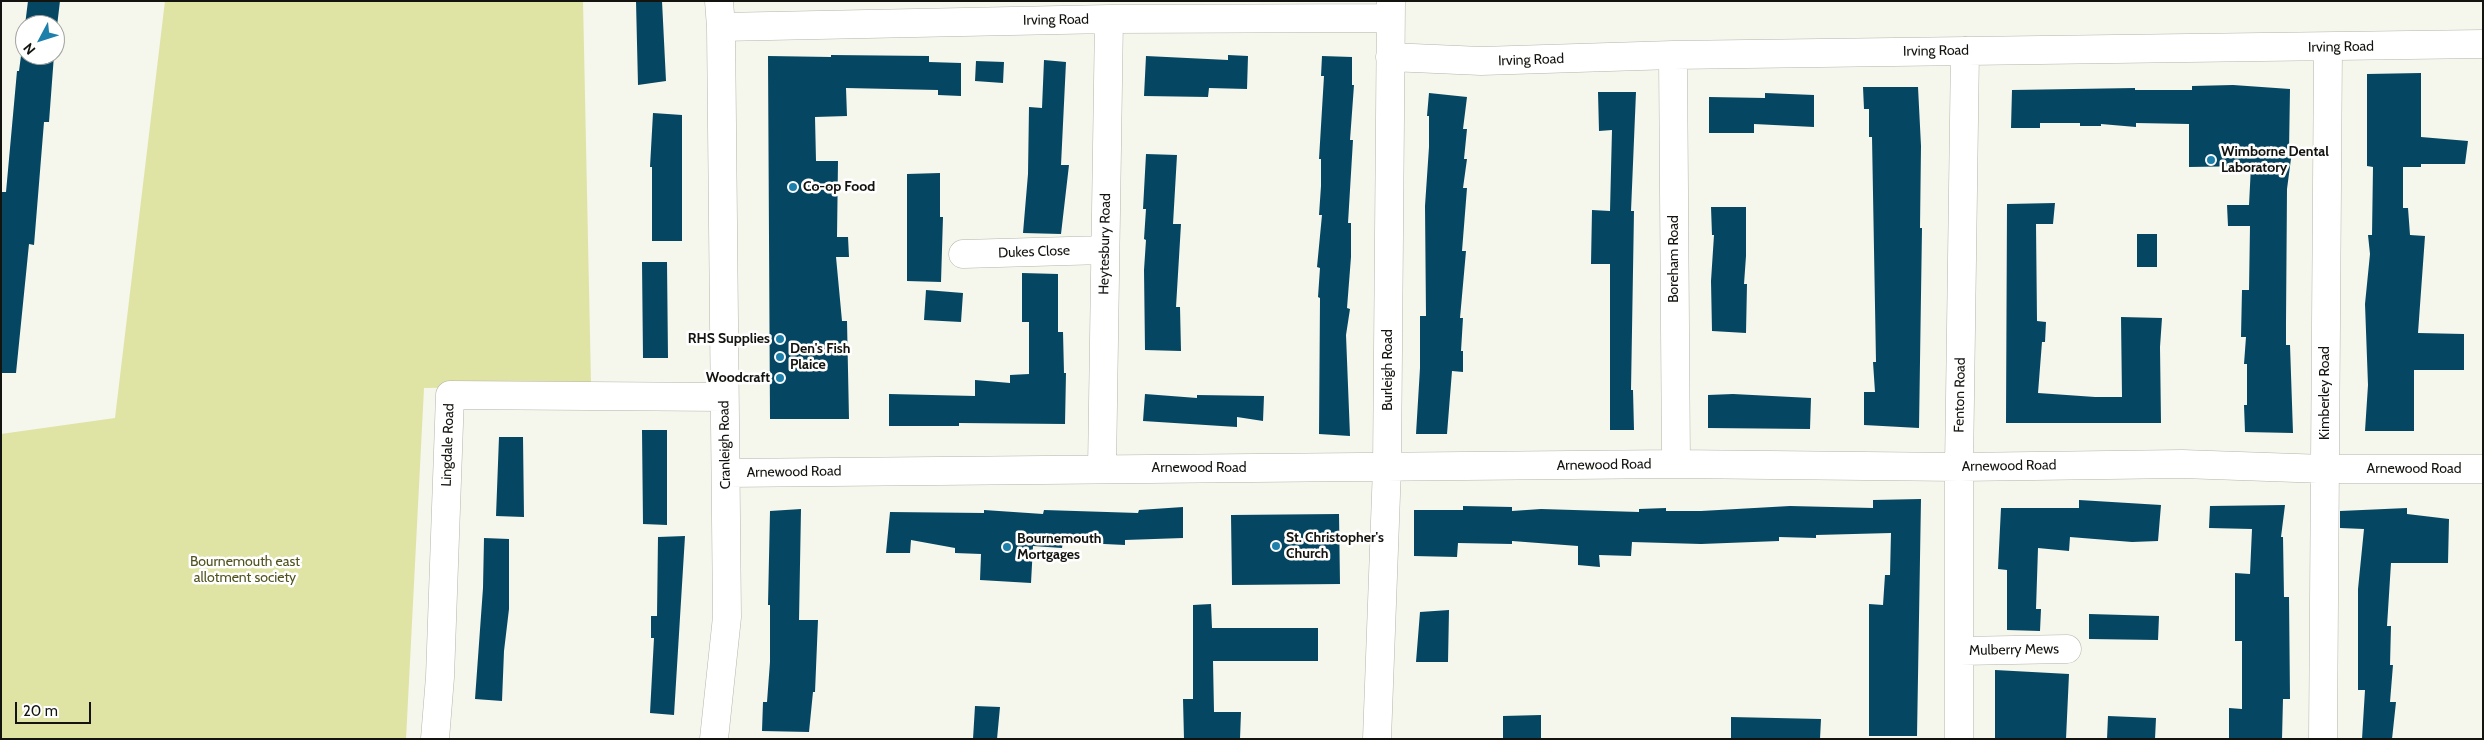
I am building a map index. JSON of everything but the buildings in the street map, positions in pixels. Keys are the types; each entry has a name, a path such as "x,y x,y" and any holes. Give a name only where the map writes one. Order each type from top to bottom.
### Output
{"street":[{"name":"Irving Road","path":"720,14 1109,19 1390,10"},
{"name":"Burleigh Road","path":"1377,739 1387,466 1390,10"},
{"name":"Cranleigh Road","path":"714,739 727,617 720,14"},
{"name":"Heytesbury Road","path":"1102,468 1109,19"},
{"name":"Irving Road","path":"1390,57 1481,61 1673,55 2328,48 2483,44"},
{"name":"Kimberley Road","path":"2323,739 2328,48"},
{"name":"Fenton Road","path":"1959,739 1959,466 1965,51"},
{"name":"Boreham Road","path":"1673,55 1676,464"},
{"name":"Dukes Close","path":"963,254 1104,250"},
{"name":"Lingdale Road","path":"435,739 440,677 450,395 724,398"},
{"name":"Arnewood Road","path":"726,473 1676,464 1959,466 2182,464 2325,468 2483,469"},
{"name":"Mulberry Mews","path":"1960,651 2067,649"}],"green space":[{"name":"Bournemouth east allotment society","path":"165,1 583,1 591,385 424,388 406,739 1,739 1,434 115,418"}],"place":[{"name":"Wimborne Dental Laboratory","path":"2211,160"},
{"name":"Co-op Food","path":"793,187"},
{"name":"RHS Supplies","path":"780,339"},
{"name":"Den's Fish Plaice","path":"780,357"},
{"name":"Woodcraft","path":"780,378"},
{"name":"St. Christopher's Church","path":"1276,546"},
{"name":"Bournemouth Mortgages","path":"1007,547"}]}
